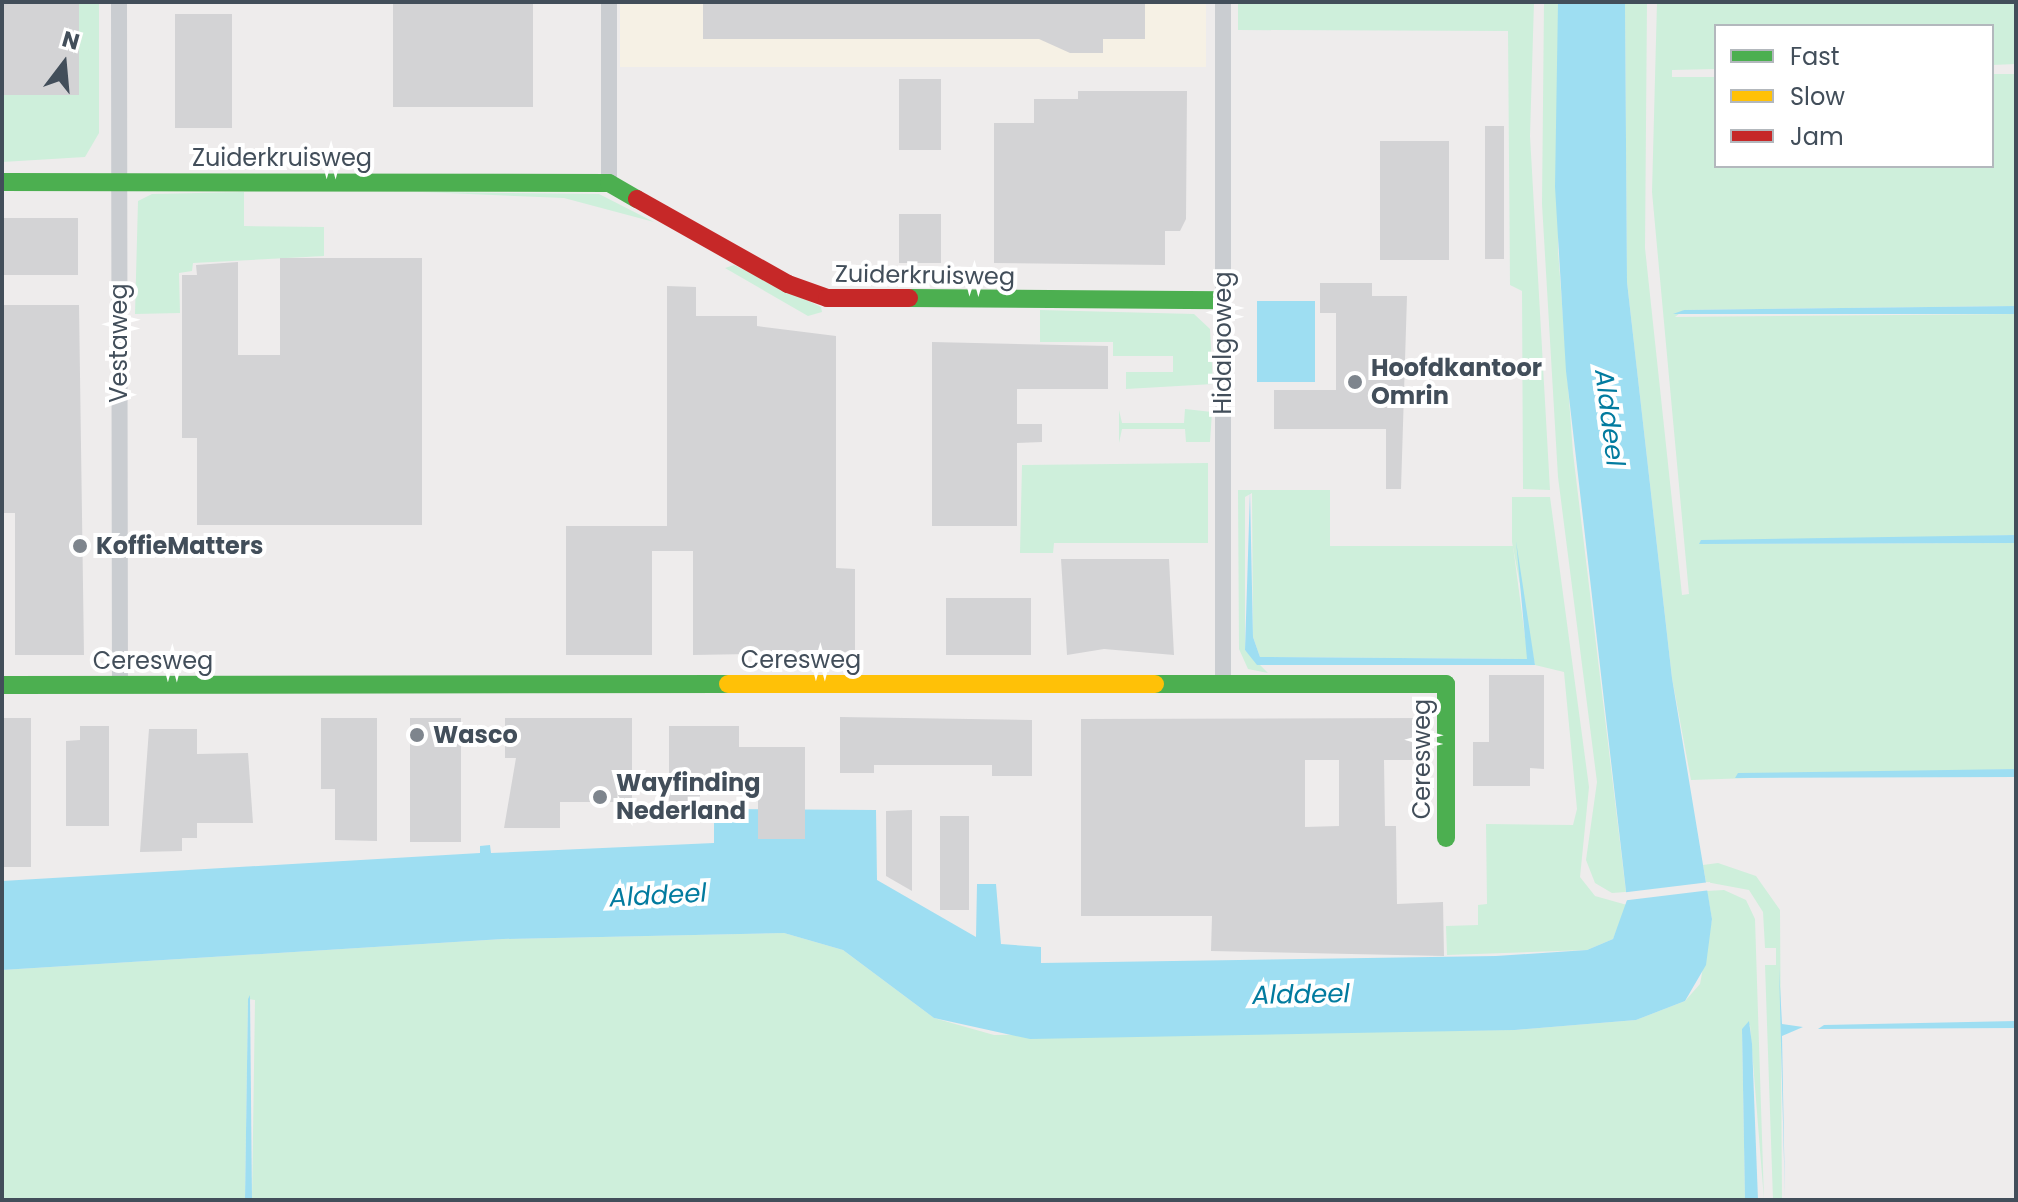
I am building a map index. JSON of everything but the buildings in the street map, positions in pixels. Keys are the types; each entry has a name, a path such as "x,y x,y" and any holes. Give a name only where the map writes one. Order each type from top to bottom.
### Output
{"street":[{"name":"Vestaweg","path":"119,2 120,685"},
{"path":"609,2 609,183"},
{"name":"Hidalgoweg","path":"1223,2 1223,684"},
{"name":"Zuiderkruisweg","path":"2,182 609,183 788,284 827,298 1222,300"},
{"name":"Ceresweg","path":"2,685 1446,684 1446,838"}],"shaded area":[{"path":"620,2 1206,2 1206,67 620,67"}],"green space":[{"path":"2,2 99,2 99,133 85,157 2,162"},
{"path":"1238,2 1534,2 1530,136 1550,490 1523,489 1522,291 1510,285 1508,31 1238,30"},
{"path":"1544,2 1558,2 1558,250 1573,453 1626,892 1612,893 1595,883 1586,860 1597,782 1558,477 1542,204"},
{"path":"1625,2 1647,2 1645,248 1682,595 1689,594 1652,192 1657,2 2016,2 2016,64 1994,65 1994,24 1714,24 1714,69 1672,70 1672,77 1714,77 1714,168 1994,168 1994,74 2016,74 2016,306 1684,310 1675,317 2016,314 2016,535 1699,544 2016,543 2016,769 1691,780 1672,678 1627,282"},
{"path":"244,192 244,226 324,227 324,256 193,263 192,271 179,273 180,313 135,314 138,201 152,194"},
{"path":"422,192 599,194 654,222 564,198"},
{"path":"734,265 821,307 822,312 808,316 725,268"},
{"path":"1040,310 1194,314 1210,329 1213,384 1126,389 1126,372 1173,372 1173,356 1113,356 1113,342 1040,342"},
{"path":"1185,409 1212,412 1210,442 1186,442 1185,429 1122,429 1119,443 1119,410 1122,423 1184,423"},
{"path":"1208,463 1208,543 1054,543 1053,553 1020,553 1022,465"},
{"path":"1238,490 1330,490 1330,546 1513,546 1528,659 1260,657 1253,637 1252,493 1245,497 1245,650 1268,673 1248,669 1239,649"},
{"path":"1512,497 1550,497 1589,787 1580,877 1595,896 1627,905 1613,939 1587,950 1447,955 1446,926 1478,925 1478,905 1487,904 1486,824 1573,825 1577,809 1564,672 1535,665 1512,542"},
{"path":"1718,863 1756,876 1780,910 1782,1200 1773,1200 1765,965 1776,965 1776,948 1765,948 1763,912 1749,890 1706,882 1703,865"},
{"path":"1724,890 1746,900 1755,919 1764,1200 1750,1025 1742,1029 1745,1200 252,1200 255,1000 248,999 245,1200 2,1200 2,970 503,939 784,933 843,950 934,1018 994,1035 1515,1030 1636,1020 1685,1001 1700,984 1712,919 1707,891"}],"water":[{"name":"Alddeel","path":"1558,2 1625,2 1627,282 1672,678 1712,919 1706,965 1685,1001 1636,1020 1515,1030 1030,1039 934,1018 843,950 784,933 503,939 2,970 2,881 480,853 480,846 490,845 491,853 714,843 714,809 876,810 877,880 976,937 977,884 996,884 1001,944 1041,947 1041,963 1496,956 1587,950 1613,939 1627,900 1566,371 1555,187"},
{"path":"1257,301 1315,301 1315,382 1257,382"},
{"path":"2016,306 2016,314 1673,314 1684,310"},
{"path":"1250,491 1253,637 1260,657 1527,659 1516,541 1535,665 1257,665 1245,650"},
{"path":"2016,535 2016,543 1699,544 1701,540"},
{"path":"2016,769 2016,777 1735,778 1738,773"},
{"path":"1779,967 1782,1024 1803,1027 1782,1036 1785,1200"},
{"path":"250,995 252,1200 245,1200 248,999"},
{"path":"1749,1021 1758,1200 1745,1200 1742,1029"},
{"path":"2016,1021 2016,1028 1818,1029 1824,1025"}],"pier":[{"path":"1710,882 1711,890 1623,901 1622,893"}],"traffic: fast":[{"path":"2,182 609,183 637,199"},
{"path":"909,298 1222,300"},
{"path":"2,685 728,684"},
{"path":"1155,684 1446,684 1446,838"}],"traffic: slow":[{"path":"728,684 1155,684"}],"traffic: jam":[{"path":"637,199 788,284 827,298 909,298"}],"place":[{"name":"Hoofdkantoor Omrin","path":"1355,382"},
{"name":"KoffieMatters","path":"80,546"},
{"name":"Wasco","path":"417,735"},
{"name":"Wayfinding Nederland","path":"600,797"}]}
